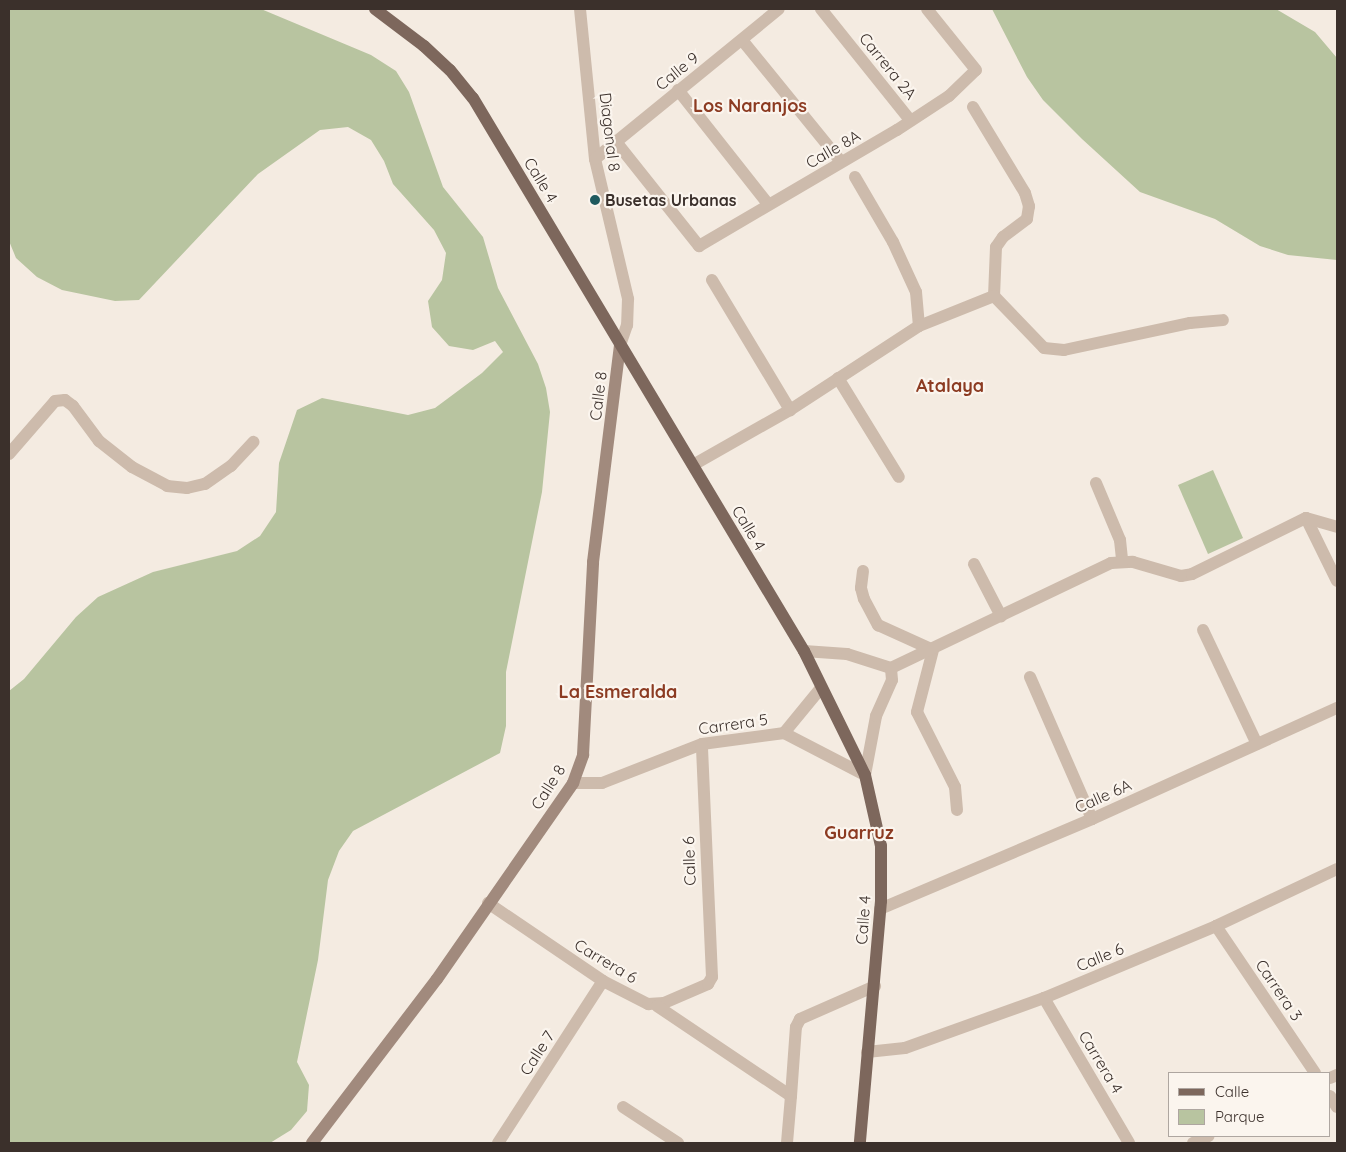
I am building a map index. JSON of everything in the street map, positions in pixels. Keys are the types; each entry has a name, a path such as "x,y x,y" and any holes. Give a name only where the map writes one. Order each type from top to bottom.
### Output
{"main road":[{"name":"Calle 4","path":"375,9 430,52 473,98 804,651 865,775 881,846 880,909 875,986 867,1052 860,1143"},
{"name":"Calle 8","path":"312,1143 437,979 573,783 583,755 593,562 620,345"}],"street":[{"name":"Diagonal 8","path":"580,9 595,159 628,299 627,325 620,345"},
{"name":"Calle 9","path":"595,159 779,9"},
{"name":"Carrera 2A","path":"821,9 910,120"},
{"name":"Calle 8A","path":"617,143 699,246 949,96 976,70 927,9"},
{"path":"742,40 841,162"},
{"path":"678,90 768,204"},
{"path":"973,107 1025,193 1029,206 1027,219 1003,237 996,247 994,296 1044,348 1064,350 1190,323 1223,320"},
{"path":"855,177 893,242 916,292 919,326"},
{"path":"712,280 790,410"},
{"path":"693,466 790,410 919,326 994,296"},
{"path":"838,378 899,477"},
{"path":"9,454 55,401 65,400 73,406 99,441 132,467 166,486 187,488 205,484 231,466 253,442"},
{"path":"1096,483 1120,540 1122,560"},
{"path":"804,651 847,654 891,668 1122,560 1171,575 1192,574 1306,518 1337,527"},
{"path":"1306,518 1337,580"},
{"path":"974,564 1000,616"},
{"path":"863,571 861,588 864,600 878,625 933,650"},
{"path":"1203,630 1257,744"},
{"path":"933,650 917,712 955,787 956,810"},
{"path":"865,775 876,716 892,680 891,668"},
{"path":"1030,677 1092,819"},
{"path":"784,733 821,688"},
{"name":"Calle 6A","path":"880,909 1092,819 1337,708"},
{"name":"Carrera 5","path":"573,783 602,783 702,744 784,733 865,775"},
{"name":"Calle 6","path":"656,1006 702,987 712,977 702,744"},
{"name":"Calle 6","path":"867,1052 905,1048 1044,998 1216,926 1337,870"},
{"name":"Carrera 6","path":"488,904 603,981 656,1006 791,1096"},
{"name":"Carrera 3","path":"1216,926 1314,1072"},
{"name":"Calle 7","path":"498,1143 603,981"},
{"path":"787,1143 796,1027 800,1019 875,986"},
{"name":"Carrera 4","path":"1044,998 1129,1143"},
{"path":"623,1107 678,1143"},
{"path":"1193,1143 1206,1137"}],"green space":[{"path":"9,9 261,9 371,55 396,71 409,92 443,187 483,237 498,288 538,364 546,388 550,412 542,492 506,672 506,726 500,753 353,831 339,851 328,880 318,960 297,1062 309,1085 307,1111 291,1130 270,1143 9,1143 9,691 24,679 76,617 98,597 153,572 237,551 260,536 276,512 279,463 297,410 322,398 408,415 435,408 482,373 503,352 495,341 473,350 449,346 432,327 428,301 442,280 446,253 434,230 393,184 384,161 371,140 348,127 320,130 258,174 139,300 115,301 62,290 37,277 16,258 9,241"},
{"path":"992,9 1276,9 1315,32 1337,58 1337,260 1288,255 1260,246 1215,219 1140,192 1043,100 1027,77"},
{"path":"1213,470 1243,538 1208,554 1178,485"}],"place":[{"name":"Busetas Urbanas","path":"595,200"}],"district":[{"name":"Los Naranjos","path":"750,106"},
{"name":"Atalaya","path":"950,386"},
{"name":"La Esmeralda","path":"618,692"},
{"name":"Guarruz","path":"859,833"}]}
